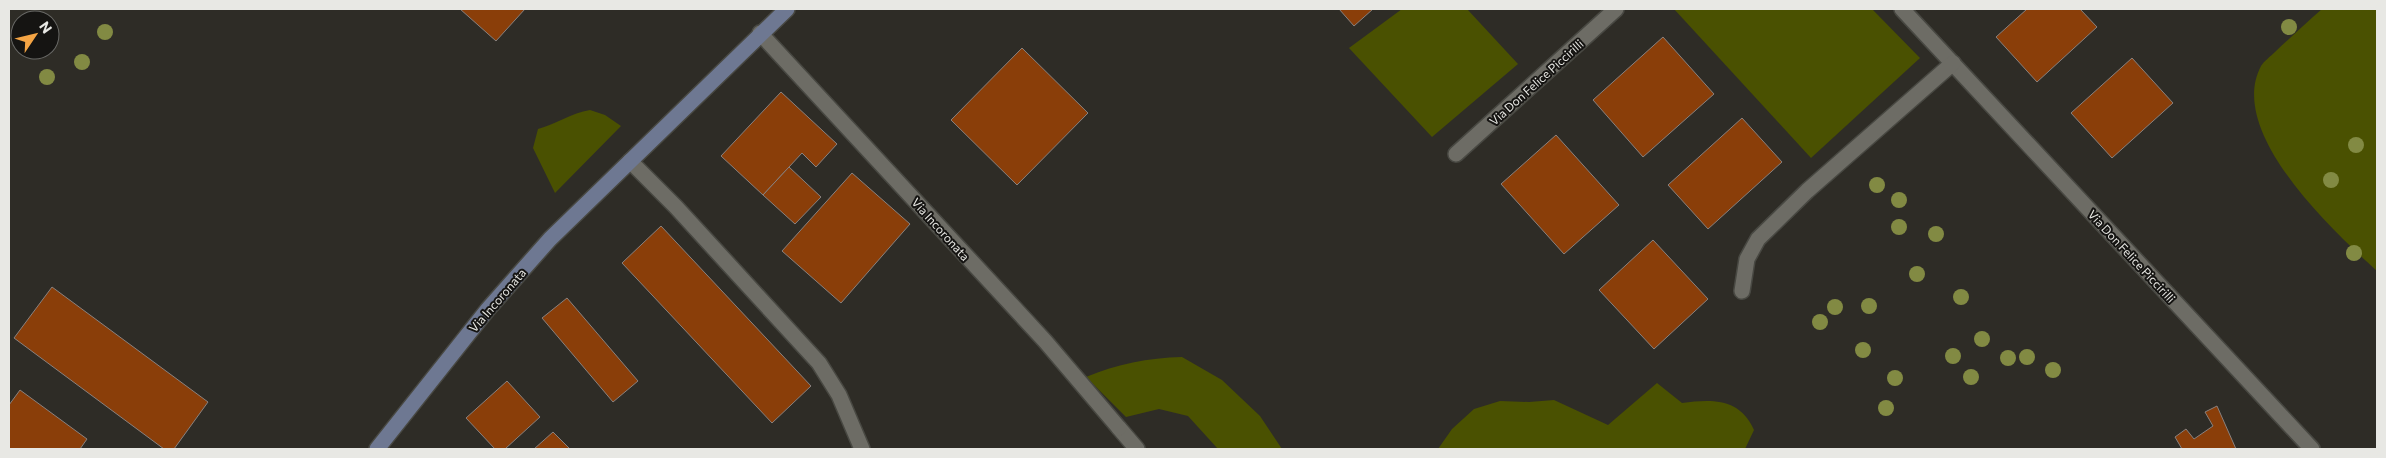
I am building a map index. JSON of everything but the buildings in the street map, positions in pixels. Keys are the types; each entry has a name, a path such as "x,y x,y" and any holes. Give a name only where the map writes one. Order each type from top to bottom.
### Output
{"main road":[{"name":"Via Incoronata","path":"377,449 488,309 550,239 786,9"}],"street":[{"name":"Via Don Felice Piccirilli","path":"1456,154 1616,9"},
{"name":"Via Don Felice Piccirilli","path":"1902,9 2312,449"},
{"name":"Via Incoronata","path":"760,33 1045,341 1137,449"},
{"path":"1742,291 1747,259 1758,238 1835,166 1953,63"},
{"path":"630,161 819,363 838,395 862,449"}],"green space":[{"path":"1402,9 1467,9 1518,64 1432,137 1349,48"},
{"path":"1674,9 1872,9 1920,58 1811,158"},
{"path":"2322,9 2377,9 2377,271 2335,231 2289,178 2271,149 2258,120 2254,92 2261,66"},
{"path":"590,110 605,115 621,126 555,193 533,148 538,129"},
{"path":"1182,357 1222,380 1260,416 1282,449 1218,449 1188,416 1159,409 1126,417 1086,377 1133,362"},
{"path":"1657,383 1682,403 1714,401 1733,406 1741,412 1748,419 1754,430 1745,449 1438,449 1452,429 1474,409 1500,401 1529,402 1554,400 1608,425"}]}
